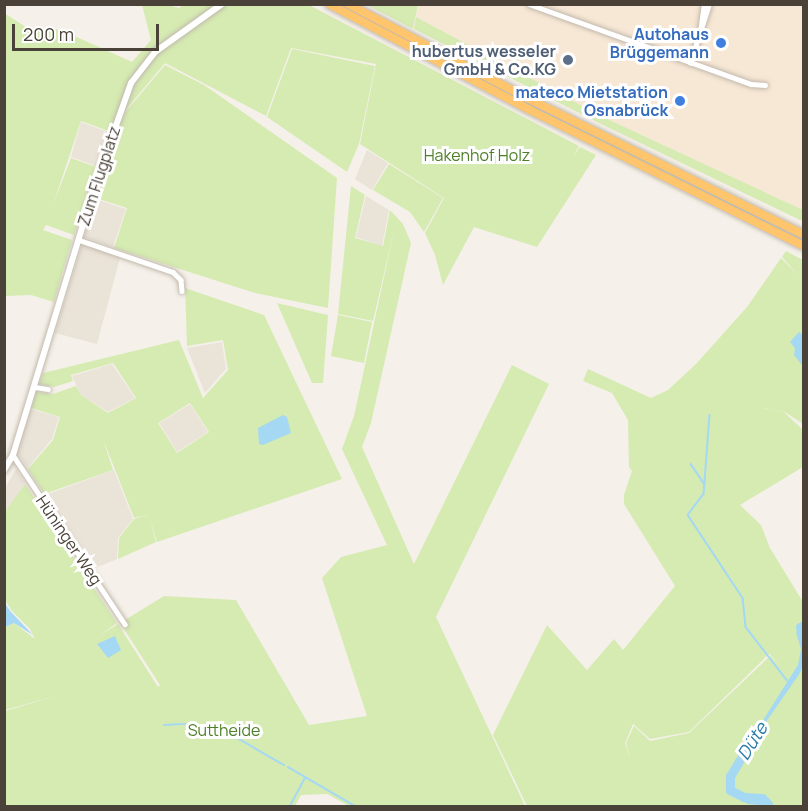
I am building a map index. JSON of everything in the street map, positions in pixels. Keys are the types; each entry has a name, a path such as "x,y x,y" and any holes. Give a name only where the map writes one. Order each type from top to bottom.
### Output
{"highway":[{"path":"329,4 530,110 804,246"},
{"path":"348,4 518,93 804,235"}],"street":[{"name":"Zum Flugplatz","path":"4,471 13,455 117,119 136,74 155,52 222,4"},
{"path":"529,4 751,84 765,85"},
{"path":"700,32 704,4"},
{"path":"690,63 709,4"},
{"path":"79,240 173,272 181,280 182,291"},
{"path":"34,387 48,389"},
{"name":"Hüninger Weg","path":"13,455 125,624"}],"shaded area":[{"path":"419,4 803,5 803,210 603,117 416,17"},
{"path":"81,122 108,132 96,166 71,157"},
{"path":"367,150 388,163 372,190 355,179"},
{"path":"366,196 389,210 382,246 356,237"},
{"path":"96,199 126,209 113,247 84,237"},
{"path":"82,244 120,258 97,344 55,333"},
{"path":"222,342 226,369 205,393 187,348"},
{"path":"112,364 135,398 108,412 81,395 72,376"},
{"path":"190,404 208,432 177,452 159,423"},
{"path":"31,409 59,417 52,439 28,468 17,453"},
{"path":"16,469 25,483 6,514 5,488"},
{"path":"114,470 133,519 118,538 117,559 93,569 45,495"}],"green space":[{"name":"Hakenhof Holz","path":"184,4 309,5 579,146 574,155 580,147 596,155 537,247 474,227 443,285 435,255 425,233 444,198 360,144 376,64 291,48 266,116 165,63 108,131 81,121 53,205 71,158 96,167 74,235 46,225 43,230 72,240 54,302 31,295 5,296 4,13 29,29 59,29 132,62 151,40 142,5 168,5 179,8"},
{"path":"367,5 418,5 413,29"},
{"path":"416,17 603,117 803,210 802,221 599,123 414,29"},
{"path":"292,49 375,66 359,144 347,172 267,117"},
{"path":"165,65 204,85 337,178 328,308 255,293 114,248 127,208 96,198 122,116"},
{"path":"389,164 443,198 424,232 410,212 373,190"},
{"name":"Suttheide","path":"351,186 365,195 355,238 383,246 390,210 403,224 411,243 371,423 362,447 414,564 512,365 549,384 436,617 525,806 349,806 327,794 301,795 295,806 5,806 5,711 59,695 5,710 5,627 14,623 35,639 30,629 12,611 5,600 4,513 25,484 117,623 100,635 118,624 158,687 160,685 120,623 164,596 236,600 309,725 367,716 322,578 341,557 387,545 342,449 354,416 395,226 373,321 338,314"},
{"path":"786,251 803,260 803,424 785,412 728,401 784,412 803,430 803,467 740,505 761,525 770,548 803,602 803,806 527,806 493,735 547,625 587,670 614,639 623,650 675,586 624,504 624,495 632,471 629,467 628,420 612,393 583,381 588,369 651,398 668,390 696,364 747,307 781,258 798,275 782,257","holes":["769,654 781,666 770,656 689,733 650,741 634,726 626,743 630,760 625,743 633,724 650,739 689,732"]},
{"path":"185,288 264,315 342,479 157,542 150,519 156,542 118,559 119,538 134,519 149,515 134,518 103,439 113,470 44,494 28,469 53,440 60,417 31,408 36,392 53,394 76,386 81,395 108,413 136,398 113,363 71,375 73,381 54,387 39,384 43,373 179,340 203,398 228,370 223,340 187,346","holes":["190,403 209,432 177,453 158,423"]},
{"path":"277,303 328,315 323,383 312,383"},
{"path":"338,315 372,322 364,363 331,356"}],"water":[{"path":"799,332 803,335 803,374 802,365 794,355 795,348 790,342"},
{"path":"283,415 287,417 291,433 263,445 259,444 258,428"},
{"path":"4,602 33,635 14,623 5,627"},
{"path":"803,625 803,664 800,673 759,732 737,768 731,784 732,793 749,800 769,798 770,806 748,804 727,793 727,777 798,665 801,649 796,632"},
{"path":"115,636 121,650 108,658 97,644"}],"waterway":[{"path":"798,4 804,6"},
{"path":"710,415 704,494 688,515 743,598 746,627 787,680"},
{"path":"691,464 704,483"},
{"name":"Düte","path":"804,625 800,627 804,642"},
{"path":"164,725 185,724"},
{"path":"192,724 220,728 284,765"},
{"name":"Düte","path":"747,748 730,776 730,790 744,797 762,798 768,804 766,806"},
{"path":"288,767 355,806"},
{"path":"290,806 305,778"}],"place":[{"name":"Autohaus Brüggemann","path":"721,43"},
{"name":"hubertus wesseler GmbH & Co.KG","path":"568,60"},
{"name":"mateco Mietstation Osnabrück","path":"680,101"}]}
